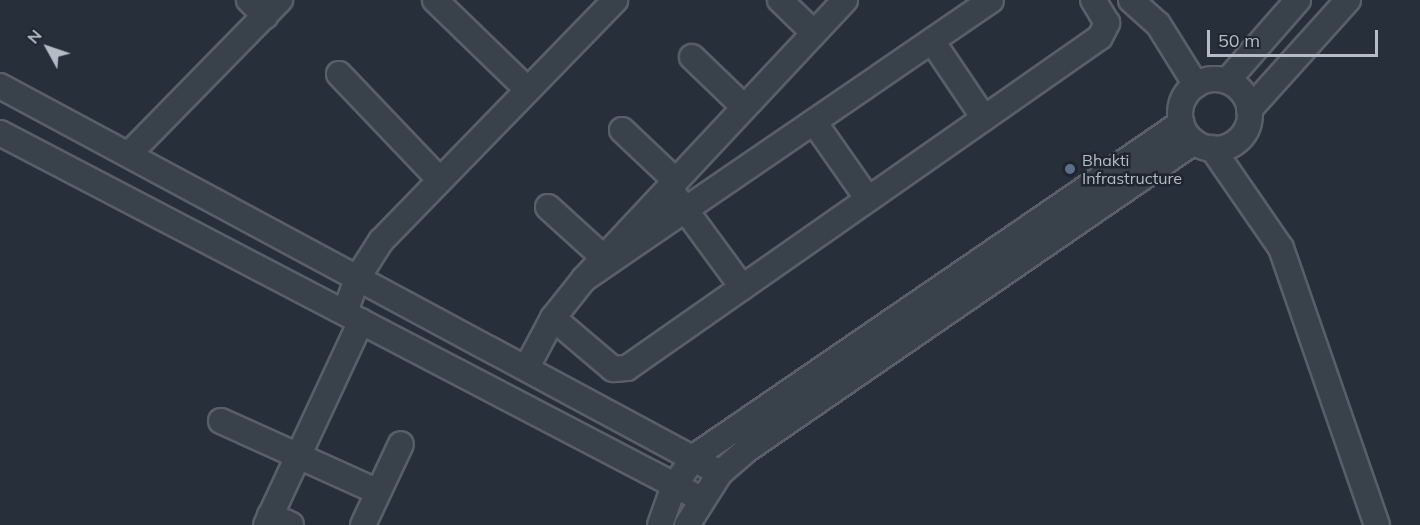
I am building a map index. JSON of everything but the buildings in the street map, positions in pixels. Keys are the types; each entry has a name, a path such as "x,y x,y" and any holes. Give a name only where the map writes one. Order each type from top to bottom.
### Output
{"street":[{"path":"435,0 528,90"},
{"path":"780,0 814,33"},
{"path":"527,367 553,318 584,279 845,0"},
{"path":"584,279 991,0"},
{"path":"553,318 620,371 1100,37 1107,23 1093,0"},
{"path":"1131,0 1157,12 1196,85"},
{"path":"1298,0 1227,81 1196,85 1182,102 1196,138 1281,249 1377,525"},
{"path":"660,525 674,486 694,457 1196,138 1235,142 1249,110 1348,0"},
{"path":"276,522 298,456 353,317 358,277 381,241 528,90 608,2"},
{"path":"129,154 264,5"},
{"path":"932,41 984,118"},
{"path":"692,57 744,107"},
{"path":"339,74 439,179"},
{"path":"1227,81 1242,92 1249,110"},
{"path":"0,86 527,367 720,473"},
{"path":"814,122 868,199"},
{"path":"622,130 672,185 742,287"},
{"path":"0,133 701,500"},
{"path":"687,525 720,473 1196,138"},
{"path":"548,207 604,258"},
{"path":"221,421 378,492"},
{"path":"363,525 401,444"}],"place":[{"name":"Bhakti Infrastructure","path":"1070,169"}]}
